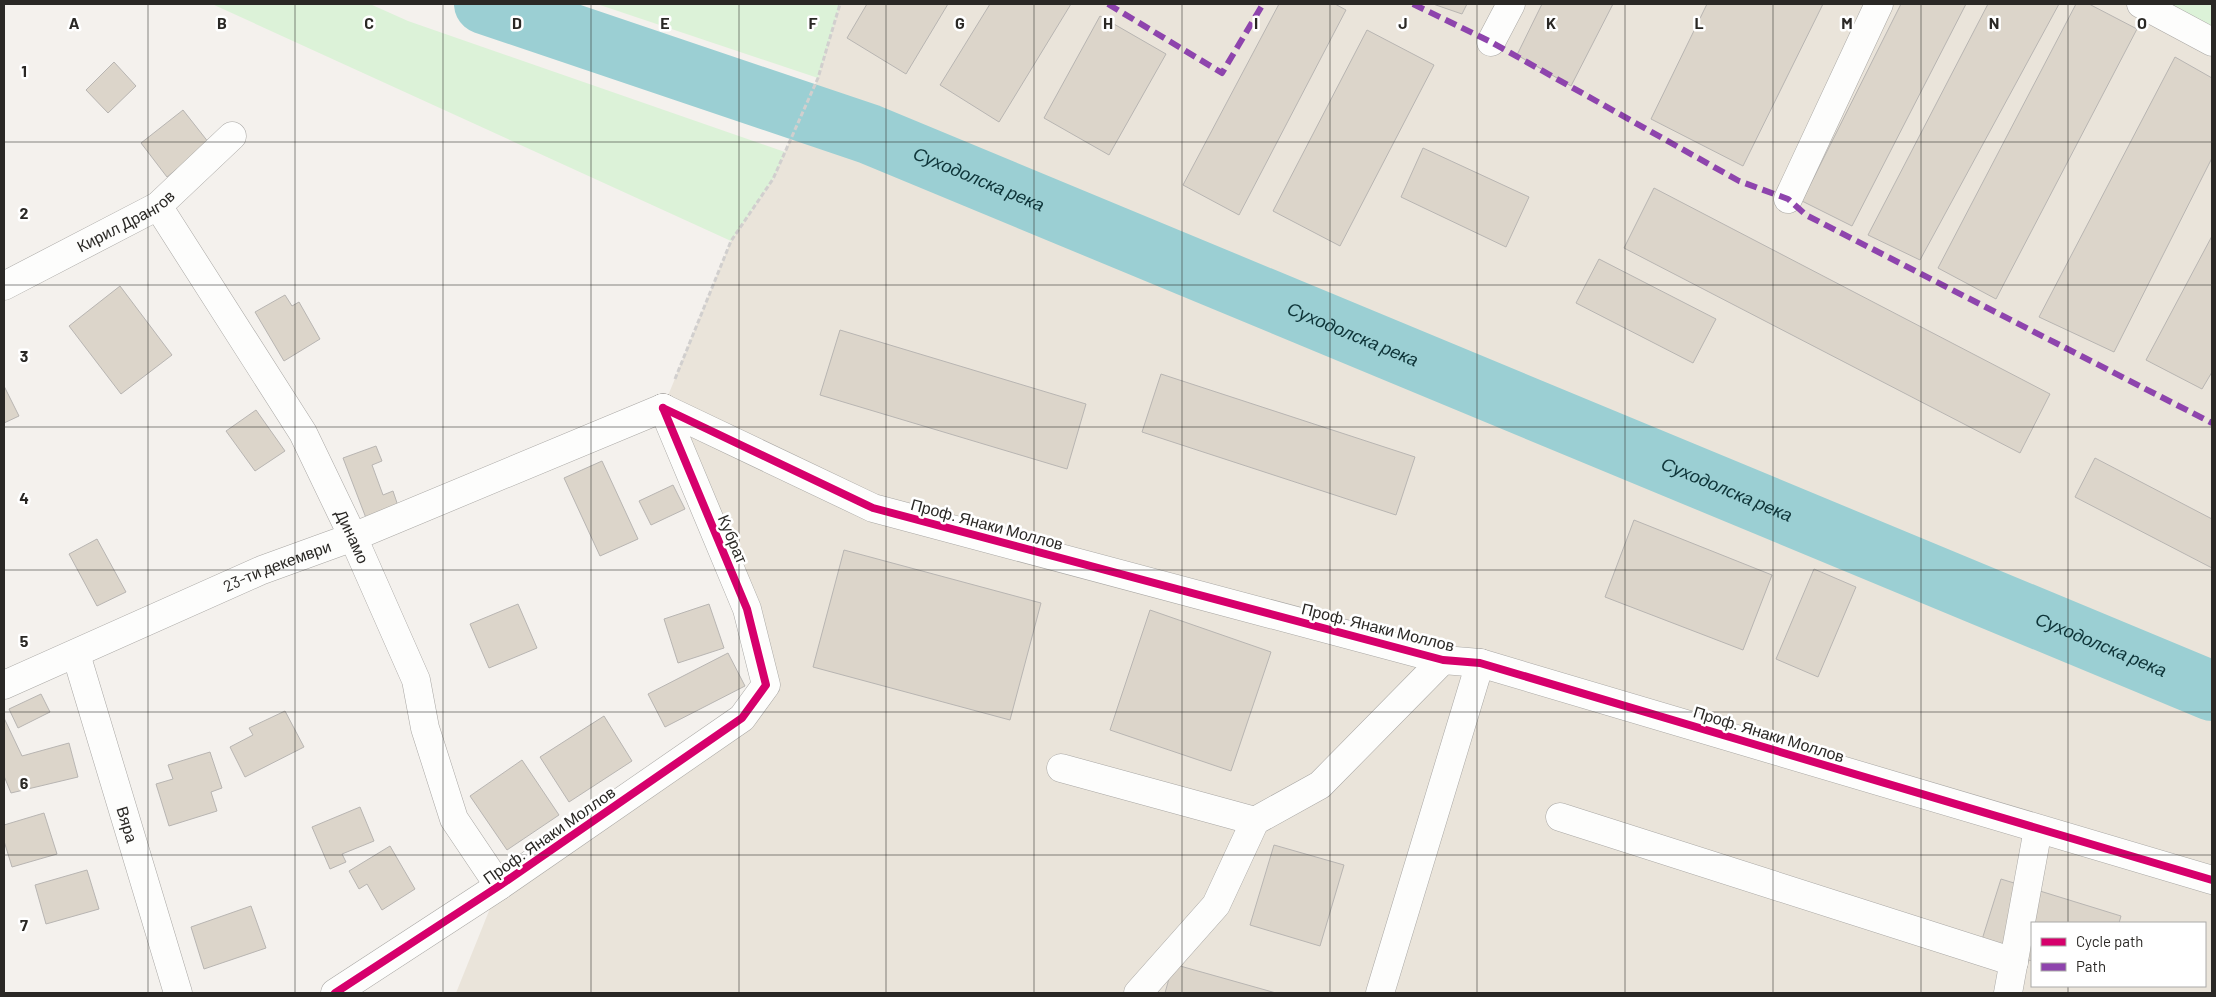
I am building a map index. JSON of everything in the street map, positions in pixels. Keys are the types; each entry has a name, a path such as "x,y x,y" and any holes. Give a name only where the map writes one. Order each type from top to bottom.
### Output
{"street":[{"path":"1491,42 1511,4"},
{"path":"1788,199 1878,4"},
{"path":"2141,4 2212,42"},
{"name":"Кирил Дрангов","path":"4,286 158,206 232,136"},
{"name":"Динамо","path":"158,206 302,433 353,537 416,680 425,728 454,819 499,886"},
{"name":"23-ти декември","path":"4,686 262,570 353,537 663,408"},
{"name":"Проф. Янаки Моллов","path":"663,408 873,508 1443,660 1480,662 2212,880"},
{"name":"Кубрат","path":"663,408 747,609 766,685"},
{"name":"Вяра","path":"76,654 178,993"},
{"path":"1138,993 1216,905 1255,821 1320,785 1443,660"},
{"path":"1380,993 1480,662"},
{"name":"Проф. Янаки Моллов","path":"335,993 499,886 742,718 766,685"},
{"path":"1061,768 1255,821"},
{"path":"1560,817 2014,962"},
{"path":"2008,993 2038,829"}],"path":[{"path":"663,408 731,241 772,179 818,78 840,4"}],"shaded area":[{"path":"840,4 2168,4 2212,27 2212,993 456,993 499,886 765,685 663,408 731,241 773,179 818,78"}],"green space":[{"path":"212,4 370,4 408,21 785,152 773,179 731,241"},
{"path":"597,4 840,4 818,78"},
{"path":"2170,4 2212,4 2212,26"}],"building":[{"path":"867,4 948,4 906,74 847,38"},
{"path":"990,4 1071,4 999,122 940,85"},
{"path":"1279,4 1335,4 1346,10 1239,215 1183,185"},
{"path":"1433,4 1467,4 1462,14"},
{"path":"1542,4 1613,4 1571,86 1517,55"},
{"path":"1707,4 1823,4 1743,166 1651,119"},
{"path":"1901,4 1966,4 1852,226 1802,201"},
{"path":"1988,4 2059,4 1920,260 1868,235"},
{"path":"2076,4 2089,4 2137,29 1996,299 1938,268"},
{"path":"1100,16 1166,54 1109,155 1044,118"},
{"path":"1367,30 1434,65 1340,246 1273,211"},
{"path":"2175,57 2212,78 2212,158 2114,352 2039,317"},
{"path":"114,62 136,86 108,113 86,90"},
{"path":"183,110 209,143 167,177 141,143"},
{"path":"1423,148 1529,197 1506,247 1401,197"},
{"path":"1654,188 2050,394 2020,453 1624,248"},
{"path":"2212,236 2212,372 2202,389 2146,360"},
{"path":"1599,259 1716,319 1693,363 1576,303"},
{"path":"120,286 172,355 121,394 69,326"},
{"path":"285,295 292,306 299,302 320,339 284,361 255,312"},
{"path":"840,330 1086,404 1067,469 820,395"},
{"path":"1161,374 1415,457 1396,515 1142,432"},
{"path":"4,386 19,416 4,423"},
{"path":"256,410 285,451 255,471 226,431"},
{"path":"376,446 382,461 372,465 383,495 393,491 398,506 366,518 343,458"},
{"path":"2095,458 2212,519 2212,568 2075,497"},
{"path":"602,461 638,539 600,556 564,478"},
{"path":"673,485 685,509 651,525 639,501"},
{"path":"1634,520 1772,575 1743,650 1605,597"},
{"path":"97,539 126,592 97,606 69,554"},
{"path":"844,550 1041,603 1010,720 813,667"},
{"path":"1814,569 1856,587 1818,677 1776,659"},
{"path":"518,604 537,648 489,668 470,624"},
{"path":"709,604 724,648 678,663 664,619"},
{"path":"1150,610 1271,652 1231,771 1110,730"},
{"path":"728,653 745,686 665,727 648,694"},
{"path":"41,694 50,712 18,728 9,709"},
{"path":"285,711 304,747 245,777 230,747 253,735 249,728"},
{"path":"604,716 632,761 569,802 540,757"},
{"path":"4,718 22,756 69,743 78,777 11,793 4,776"},
{"path":"210,752 222,788 211,792 217,811 169,826 156,784 173,779 168,765"},
{"path":"522,760 559,815 507,850 470,796"},
{"path":"360,807 374,841 342,854 346,862 330,869 312,827"},
{"path":"44,813 57,854 12,867 4,841 4,825"},
{"path":"1274,845 1344,865 1320,946 1250,925"},
{"path":"390,846 415,889 382,910 367,884 359,889 349,871"},
{"path":"87,870 99,909 46,924 35,885"},
{"path":"2001,879 2121,916 2119,922 2031,922 2031,961 1980,946"},
{"path":"251,906 266,948 204,969 191,927"},
{"path":"1173,964 1276,993 1165,993"}],"waterway":[{"name":"Суходолска река","path":"484,4 869,134 2212,691"}],"marked path":[{"path":"1108,4 1222,73 1263,4"},
{"path":"1413,4 1491,42 1739,181 1788,199 1806,215 2212,423"}],"cycle path":[{"path":"663,408 873,508 1443,660 1480,663 2212,880"},
{"path":"335,993 499,886 742,718 766,685 747,609 663,408"}]}
